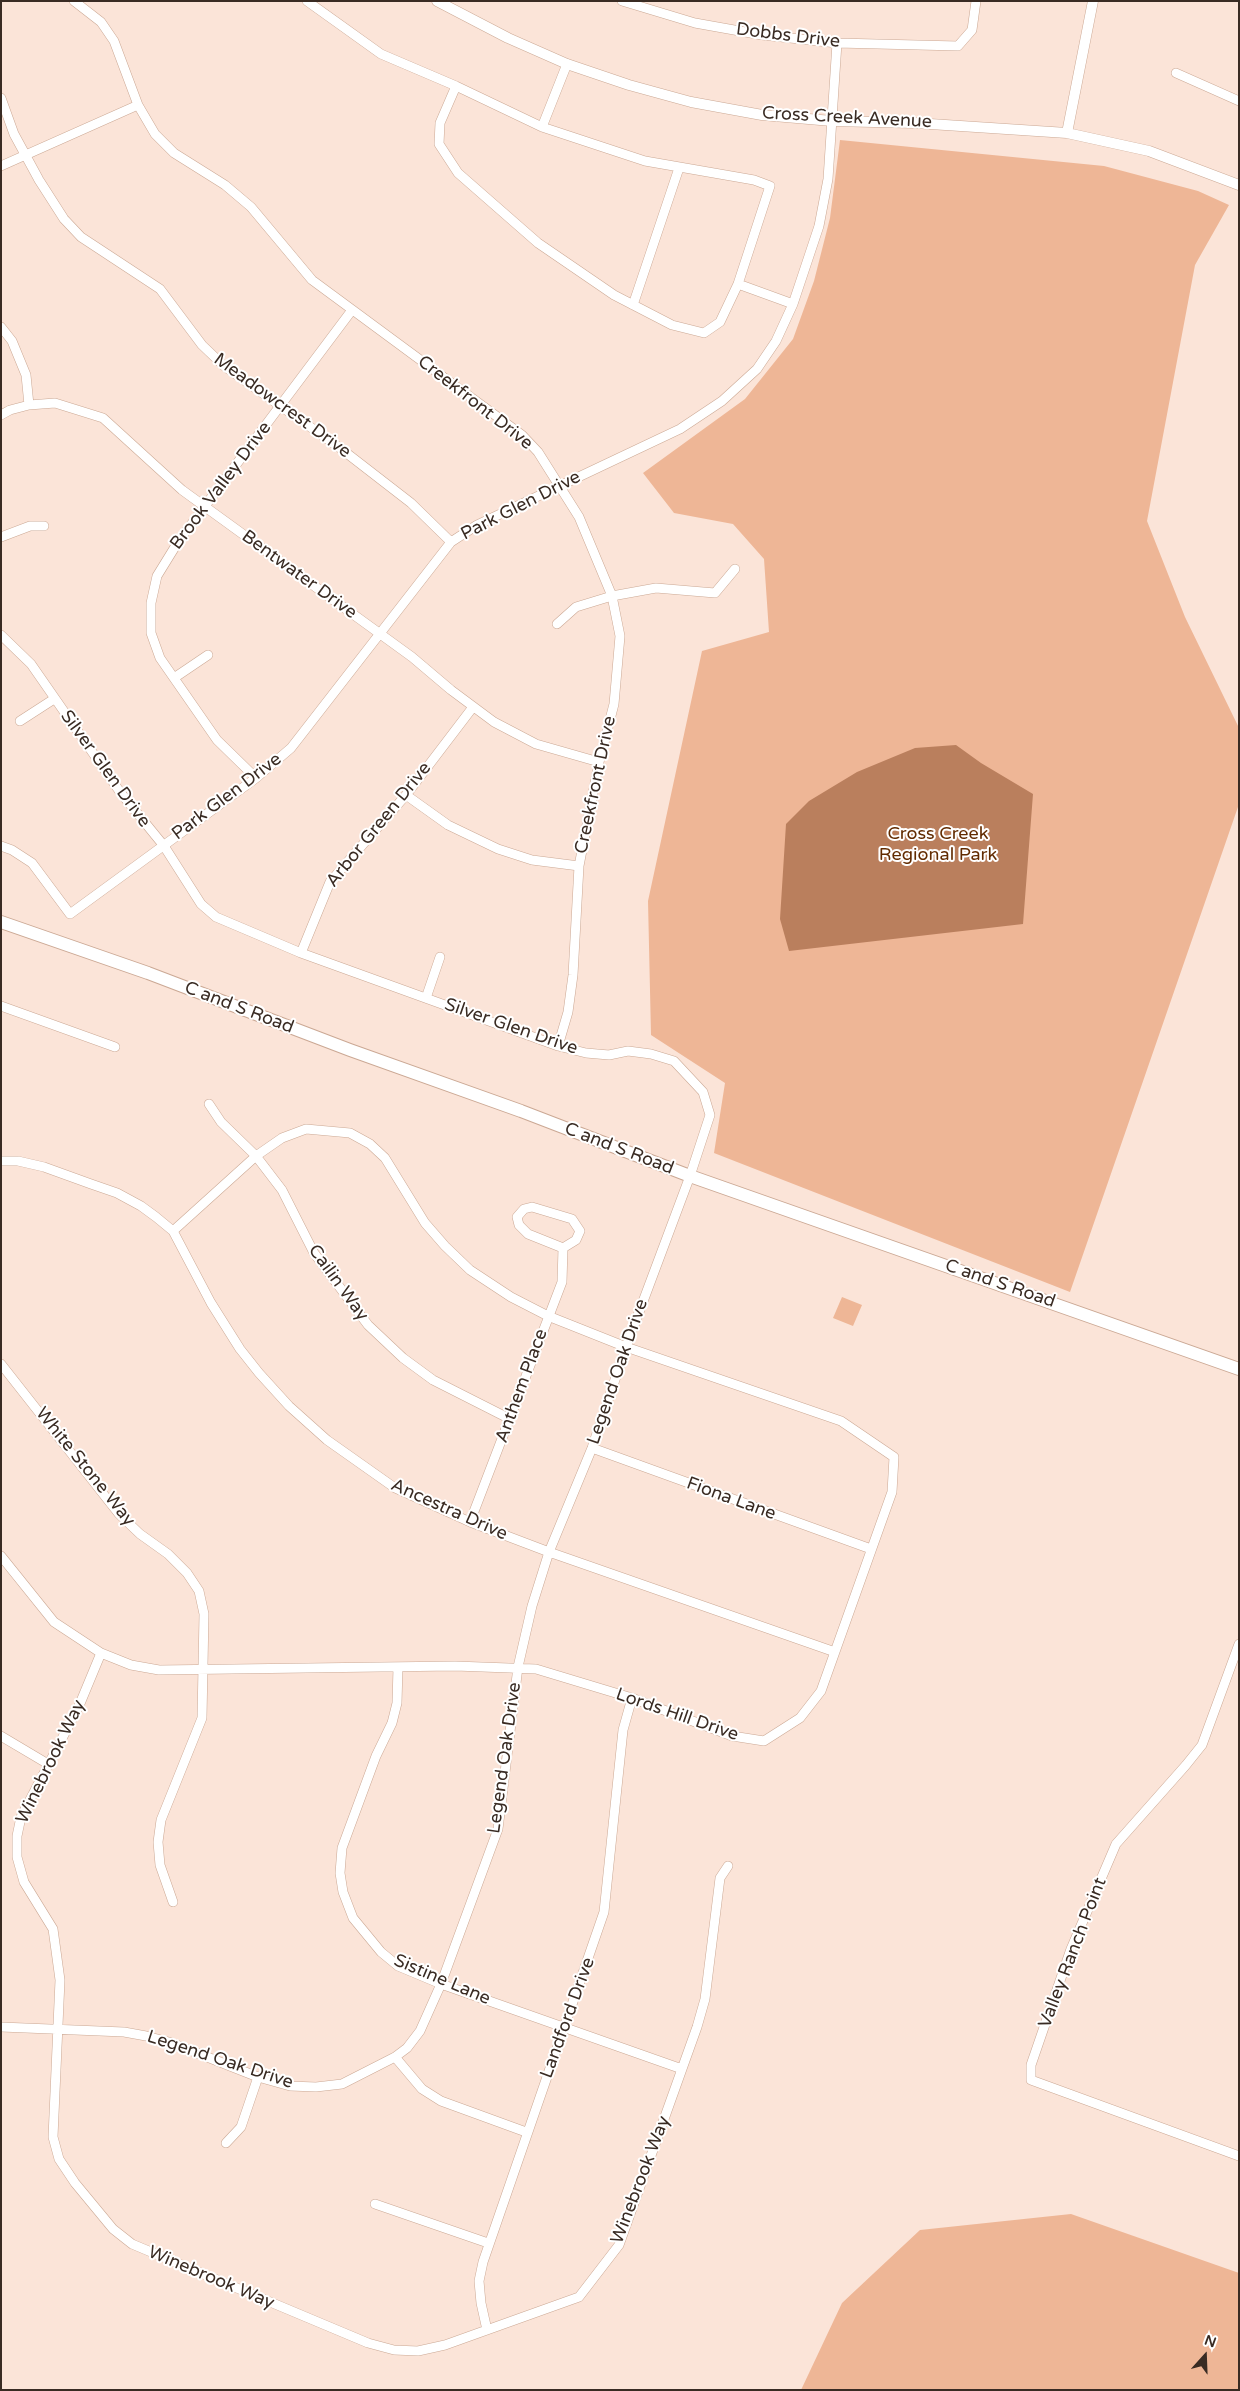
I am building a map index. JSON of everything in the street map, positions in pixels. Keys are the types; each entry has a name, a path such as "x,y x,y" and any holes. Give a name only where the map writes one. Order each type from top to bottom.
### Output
{"main road":[{"name":"C and S Road","path":"1,922 521,1111 690,1176 1239,1369"}],"street":[{"name":"Creekfront Drive","path":"74,1 101,22 114,42 138,105 155,134 174,153 226,185 251,207 312,280 522,434 538,452 579,517 612,596 620,636 614,704 599,762 579,866 573,975 568,1012 558,1046"},
{"path":"307,1 381,54 456,86 542,127 645,161 754,180 770,186 738,284 720,322 704,334 672,325 614,295 538,243 458,172 439,144 440,123 456,86"},
{"name":"Cross Creek Avenue","path":"437,1 508,38 567,64 629,85 691,102 762,114 832,121 915,123 1067,133 1149,151 1239,185"},
{"name":"Dobbs Drive","path":"622,1 705,24 762,35 837,43 958,46 972,30 976,1"},
{"path":"1067,133 1093,1"},
{"name":"Park Glen Drive","path":"1,846 12,850 32,863 70,914 256,778 291,748 451,542 477,525 680,429 722,401 757,369 776,341 793,304 819,226 828,179 837,43"},
{"path":"542,127 567,64"},
{"path":"1176,73 1239,100"},
{"name":"Meadowcrest Drive","path":"1,98 14,134 25,155 64,219 81,237 160,289 202,345 224,366 281,405 411,503 451,542"},
{"path":"1,166 138,105"},
{"path":"633,305 679,168"},
{"path":"738,284 793,304"},
{"name":"Brook Valley Drive","path":"256,778 218,740 160,658 152,633 151,603 157,576 178,542 352,310"},
{"path":"1,327 12,341 26,376 29,405"},
{"name":"Bentwater Drive","path":"1,415 10,410 29,405 55,404 103,418 182,490 379,634 473,707 510,732 536,744 599,762"},
{"path":"1,537 30,526 44,526"},
{"path":"557,624 576,607 612,596 656,588 715,593 735,569"},
{"name":"Silver Glen Drive","path":"1,635 31,664 120,792 164,846 201,904 216,917 301,953 558,1046 586,1053 609,1055 628,1051 651,1054 674,1061 703,1092 710,1115 690,1176"},
{"path":"174,678 208,655"},
{"path":"20,721 54,699"},
{"name":"Arbor Green Drive","path":"301,953 330,882 406,795 473,707"},
{"path":"406,795 448,825 498,849 532,860 579,866"},
{"name":"Silver Glen Drive","path":"426,998 440,957"},
{"path":"1,1006 115,1047"},
{"name":"Cailin Way","path":"209,1104 221,1122 256,1156 282,1190 314,1252 368,1325 403,1358 433,1380 510,1419"},
{"path":"173,1232 256,1156 282,1138 306,1129 350,1133 363,1140 385,1158 425,1223 470,1270 511,1298 548,1316 626,1346"},
{"name":"Ancestra Drive","path":"1,1161 18,1161 44,1167 117,1193 141,1206 173,1232 211,1303 240,1349 289,1406 327,1440 395,1488 470,1522 549,1552 834,1652"},
{"name":"Legend Oak Drive","path":"1,2027 124,2032 146,2036 169,2042 258,2076 290,2086 316,2087 342,2084 395,2058 407,2048 420,2031 441,1984 498,1829 518,1667 532,1606 549,1552 592,1448 626,1346 690,1176"},
{"path":"532,1207 572,1219 580,1231 576,1240 563,1248 528,1234 518,1225 517,1217 524,1209 532,1207"},
{"name":"Anthem Place","path":"470,1522 562,1282 563,1248"},
{"name":"Lords Hill Drive","path":"204,1669 518,1667 564,1676 632,1698 732,1736 764,1741 800,1718 821,1690 892,1492 894,1457 841,1421 626,1346"},
{"name":"White Stone Way","path":"1,1364 119,1514 140,1534 168,1554 187,1572 199,1591 204,1614 202,1718 161,1820 158,1842 160,1865 173,1902"},
{"name":"Fiona Lane","path":"592,1448 871,1549"},
{"path":"1,1556 54,1622 101,1653 131,1665 159,1670 204,1669"},
{"name":"Valley Ranch Point","path":"1239,1644 1202,1745 1186,1766 1116,1844 1071,1949 1031,2065 1031,2080 1239,2156"},
{"name":"Winebrook Way","path":"101,1653 79,1706 21,1817 16,1836 17,1857 24,1882 53,1929 60,1980 53,2136 59,2159 75,2183 113,2228 132,2244 350,2336 394,2350 418,2351 445,2346 579,2297 619,2245 682,2069 705,1999 720,1878 728,1866"},
{"name":"Sistine Lane","path":"398,1667 398,1703 342,1848 340,1873 343,1892 353,1918 380,1952 398,1966 441,1984 682,2069"},
{"name":"Landford Drive","path":"487,2330 481,2303 480,2281 488,2243 604,1912 623,1730 632,1698"},
{"path":"1,1736 48,1764"},
{"path":"395,2058 422,2089 440,2101 526,2132"},
{"path":"226,2143 242,2127 258,2076"},
{"path":"375,2204 488,2243"}],"green space":[{"name":"Cross Creek Regional Park","path":"840,140 1104,166 1198,191 1229,205 1195,265 1147,521 1185,617 1239,728 1239,804 1070,1292 714,1153 725,1083 651,1035 648,901 702,651 769,632 764,559 733,524 674,513 643,473 745,399 793,339 814,281 830,218"},
{"path":"842,1297 862,1305 853,1326 833,1318"},
{"path":"1071,2214 1239,2273 1239,2390 801,2390 842,2303 920,2230"}],"shaded area":[{"path":"956,745 981,763 1033,794 1023,924 789,951 780,919 786,824 809,801 857,772 915,748"}]}
